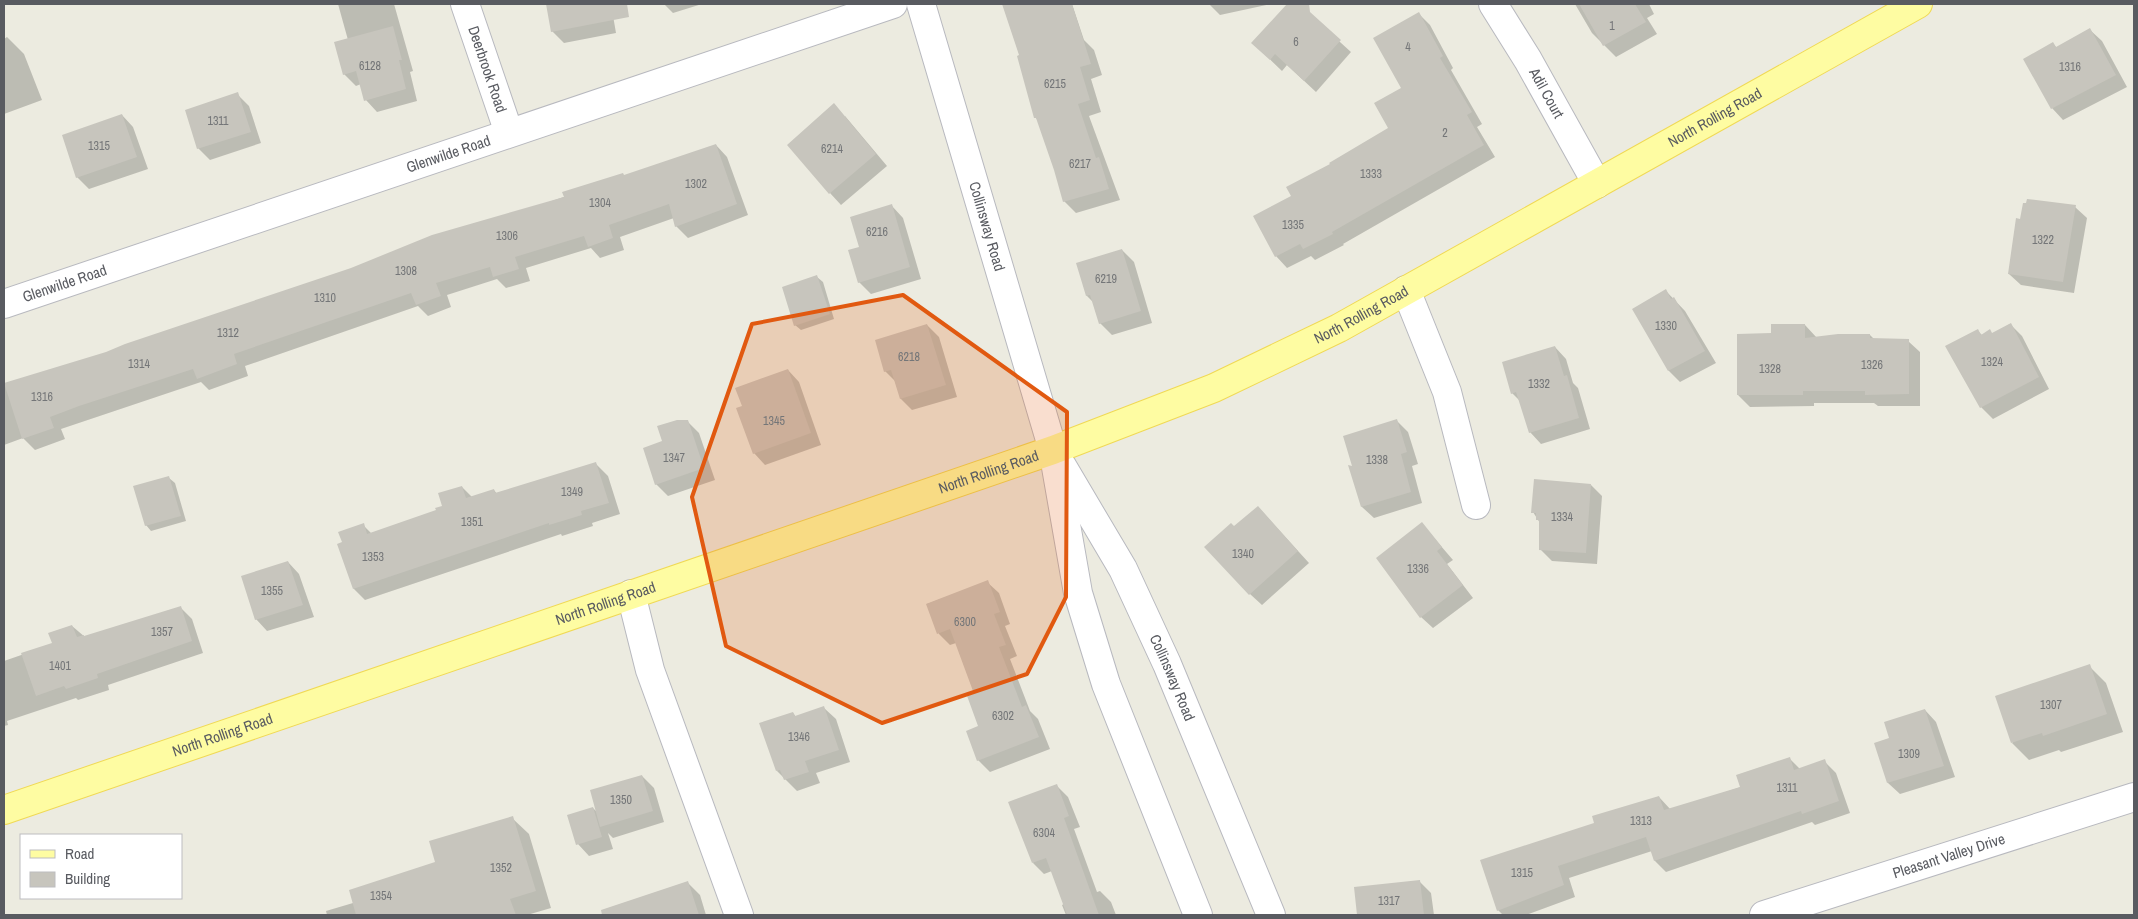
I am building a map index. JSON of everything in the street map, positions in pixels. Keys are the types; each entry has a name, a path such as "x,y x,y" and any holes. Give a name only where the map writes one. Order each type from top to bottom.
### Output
{"main road":[{"name":"North Rolling Road","path":"4,810 1053,450 1214,388 1339,328 1916,4"}],"street":[{"name":"Deerbrook Road","path":"465,4 509,133"},
{"name":"Glenwilde Road","path":"4,304 893,4"},
{"name":"Collinsway Road","path":"921,4 1053,450 1078,593 1106,684 1198,915"},
{"name":"Adil Court","path":"1493,4 1528,60 1597,184"},
{"path":"1406,290 1447,392 1476,505"},
{"name":"Collinsway Road","path":"1053,450 1123,569 1167,664 1271,915"},
{"path":"631,594 650,670 739,915"},
{"name":"Pleasant Valley Drive","path":"1764,915 2132,804"}],"highlighted area":[{"path":"903,295 1067,412 1066,597 1027,674 882,723 726,646 692,497 752,324"}],"building":[{"path":"546,4 627,4 629,17 551,32"},
{"path":"1002,4 1072,4 1091,64 1080,67 1090,100 1078,104 1096,158 1099,157 1109,189 1063,202 1054,170 1036,118 1034,118 1017,56 1019,55"},
{"path":"1287,4 1309,4 1310,12 1341,40 1304,81 1275,54 1270,60 1251,43"},
{"path":"1579,4 1635,4 1646,22 1603,46"},
{"path":"1419,12 1443,56 1440,58 1472,112 1467,115 1484,145 1332,232 1333,234 1303,249 1300,244 1275,257 1253,216 1291,196 1286,187 1330,164 1388,128 1374,103 1401,88 1373,38"},
{"path":"393,26 402,60 399,60 406,89 364,101 356,71 343,75 334,42"},
{"path":"2090,28 2116,75 2051,109 2023,59 2053,42 2056,47"},
{"path":"238,92 251,132 197,149 185,110"},
{"path":"834,103 876,154 829,194 787,145"},
{"path":"122,114 137,157 76,178 62,135"},
{"path":"716,144 737,204 675,227 669,204 609,225 613,238 588,247 584,236 515,257 519,269 493,277 490,267 436,283 441,296 416,305 411,293 234,354 237,364 197,379 193,369 79,406 50,417 54,428 22,439 4,383 106,352 351,268 432,235 564,197 562,192 623,173 624,175"},
{"path":"2027,199 2076,205 2063,282 2008,274 2016,218 2020,219 2023,203 2026,203"},
{"path":"892,204 910,267 858,283 848,250 859,247 850,217"},
{"path":"1122,249 1141,311 1099,324 1090,295 1086,296 1076,263"},
{"path":"817,275 830,314 794,326 782,287"},
{"path":"1666,289 1671,299 1674,297 1705,351 1668,371 1632,309"},
{"path":"2011,323 2039,377 1980,408 1945,346 1978,329 1981,335 1990,329 1992,333"},
{"path":"927,324 946,385 900,399 891,370 884,372 875,340"},
{"path":"1771,324 1805,324 1805,338 1838,334 1870,334 1870,338 1909,339 1909,394 1865,395 1865,391 1803,391 1803,395 1737,395 1737,334 1771,333"},
{"path":"1555,346 1564,376 1567,375 1579,418 1529,433 1516,392 1511,394 1502,362"},
{"path":"788,369 811,433 753,454 736,408 742,406 735,388"},
{"path":"1397,419 1407,452 1401,454 1411,492 1361,507 1348,465 1352,466 1343,436"},
{"path":"677,420 688,420 704,468 655,485 643,448 662,441 657,426"},
{"path":"596,462 609,503 581,511 582,515 549,525 549,523 353,589 337,544 342,542 338,532 364,523 367,534 436,510 435,508 442,506 438,493 462,486 466,498 494,489 495,493"},
{"path":"169,476 181,516 145,526 133,486"},
{"path":"1534,479 1591,484 1586,553 1539,550 1539,520 1536,520 1536,513 1531,513"},
{"path":"1258,506 1298,551 1249,595 1204,547 1231,523 1234,526"},
{"path":"1422,522 1442,547 1437,551 1463,585 1420,618 1376,558"},
{"path":"288,561 303,605 255,620 241,576"},
{"path":"988,580 1000,612 994,614 1006,645 999,647 1022,707 1026,705 1039,737 977,761 966,731 978,726 966,693 973,691 950,629 937,634 926,604"},
{"path":"181,606 192,641 97,674 98,678 66,689 64,686 36,696 21,653 52,643 48,633 72,625 77,637 84,636"},
{"path":"2090,664 2107,714 2043,736 2042,733 2011,743 1995,696"},
{"path":"824,706 839,750 805,761 809,772 784,780 780,770 776,771 759,723 793,712 795,716"},
{"path":"1925,709 1944,766 1887,783 1874,743 1889,738 1884,722"},
{"path":"1790,757 1794,770 1825,759 1839,801 1802,814 1801,811 1654,861 1646,837 1558,866 1564,885 1497,911 1480,860 1594,823 1592,816 1659,796 1664,810 1740,787 1736,775"},
{"path":"642,775 653,811 600,827 590,790"},
{"path":"1057,784 1069,816 1064,818 1099,915 1067,915 1046,858 1032,863 1008,802"},
{"path":"593,807 602,837 576,845 567,815"},
{"path":"513,816 536,891 510,899 516,915 356,915 349,890 435,862 429,841"},
{"path":"1420,880 1424,915 1357,915 1354,887"},
{"path":"688,881 699,915 602,915 601,910"}]}
